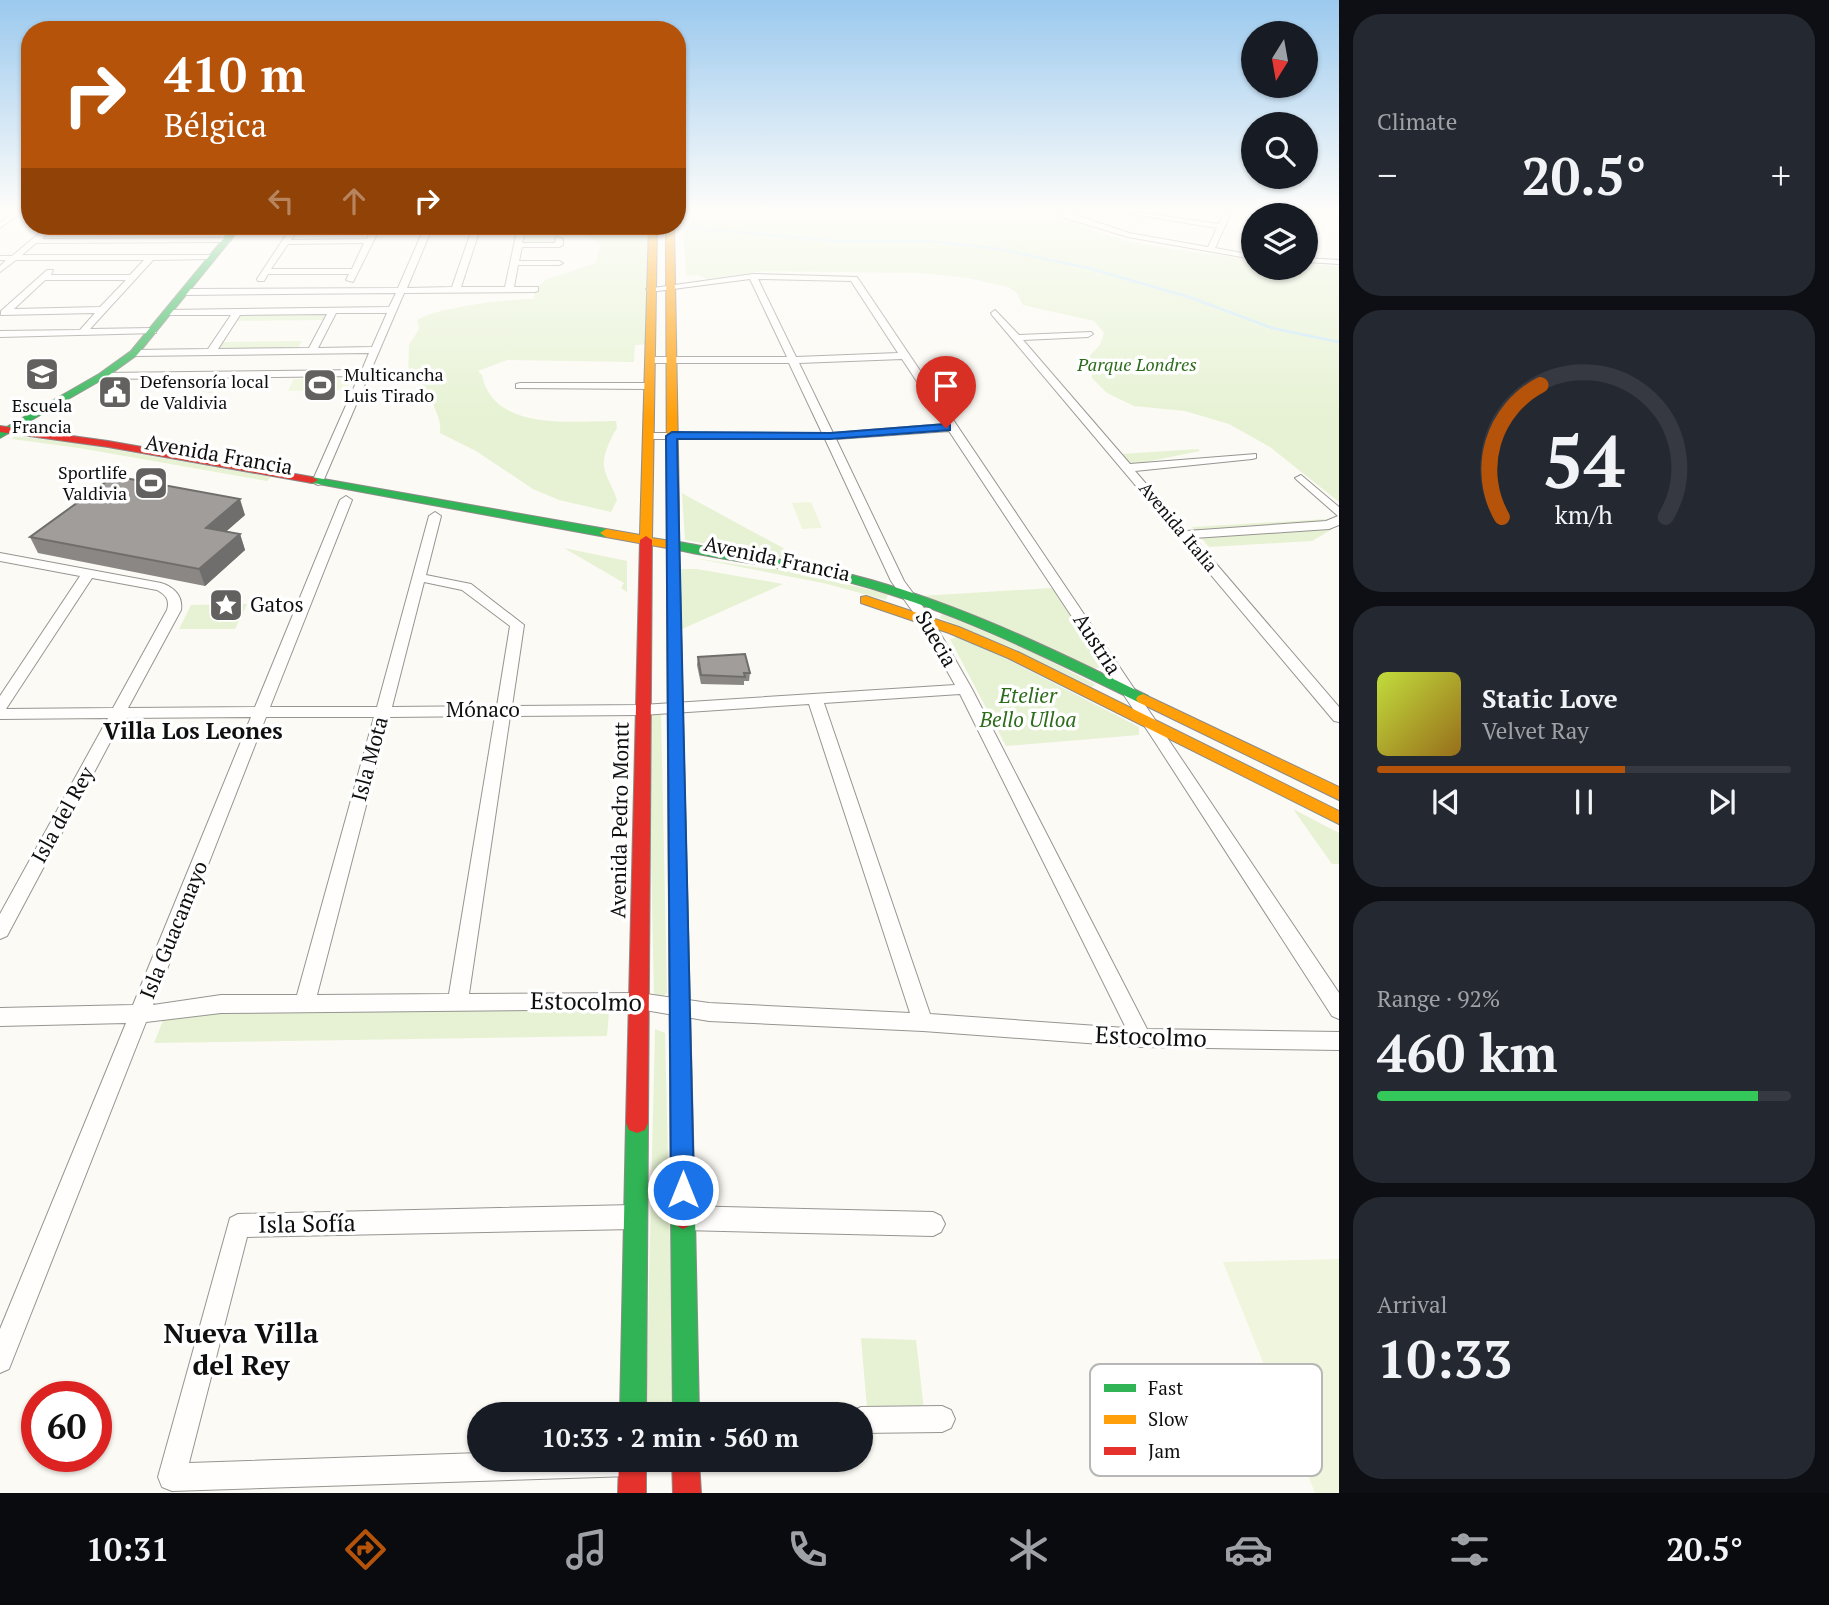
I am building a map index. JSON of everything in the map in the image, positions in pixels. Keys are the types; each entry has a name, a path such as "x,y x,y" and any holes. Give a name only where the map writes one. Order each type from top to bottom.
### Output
{"main road":[{"path":"2,434 103,376 134,353 194,281"},
{"name":"Avenida Pedro Montt","path":"633,1402 650,281"},
{"path":"669,281 686,1402"},
{"name":"Avenida Francia","path":"2,434 287,483 346,500 448,514 673,552 806,583 925,619 1013,655 1339,818"},
{"name":"Avenida Francia","path":"287,483 318,482 448,514"},
{"name":"Avenida Francia","path":"673,552 816,571 911,597 1014,636 1339,794"},
{"path":"632,1472 632,1493"},
{"path":"686,1472 687,1493"}],"street":[{"path":"3,315 40,281"},
{"path":"82,332 129,281"},
{"path":"253,291 260,281"},
{"path":"345,290 350,281"},
{"path":"318,482 405,281"},
{"path":"456,289 459,281"},
{"path":"509,289 511,281"},
{"path":"650,289 720,281"},
{"name":"Suecia","path":"755,281 898,581 925,619 965,689 1141,1038"},
{"name":"Austria","path":"855,281 1339,1010"},
{"path":"185,292 535,289"},
{"path":"3,315 102,310"},
{"path":"168,313 393,310"},
{"path":"312,351 333,311"},
{"path":"211,352 237,313"},
{"name":"Avenida Italia","path":"995,313 1338,714"},
{"path":"0,334 153,331"},
{"path":"1017,338 1088,334"},
{"path":"134,353 375,350"},
{"path":"650,360 793,360 905,356"},
{"path":"103,376 364,373"},
{"path":"520,386 648,386"},
{"path":"648,436 830,436 953,427"},
{"path":"1128,468 1252,456"},
{"path":"1301,478 1339,513"},
{"name":"Isla Guacamayo","path":"0,1360 346,500"},
{"name":"Isla Mota","path":"305,1003 419,578 448,514"},
{"path":"1185,535 1329,525 1339,520"},
{"name":"Isla del Rey","path":"0,556 161,587 171,593 176,601 174,610 0,931"},
{"path":"0,707 88,574"},
{"path":"419,578 466,587 517,625 458,1000"},
{"name":"Mónaco","path":"0,714 642,710 965,689"},
{"path":"815,699 923,1022"},
{"name":"Estocolmo","path":"0,1017 164,1013 221,1004 458,1000 639,1001 681,1009 923,1022 1141,1038 1339,1041"},
{"name":"Isla Sofía","path":"467,1467 172,1477 238,1226 634,1217"},
{"path":"683,1217 933,1224"},
{"path":"873,1420 942,1419"}],"green space":[{"path":"545,281 650,281 648,344 635,345 634,362 507,360 478,371 489,393 502,406 518,415 558,421 616,421 617,428 604,458 606,475 617,500 611,512 559,500 533,489 476,451 440,433 440,422 430,392 408,374 409,345 419,329 417,320 456,308 534,299 535,289"},
{"name":"Parque Londres","path":"980,281 1339,281 1339,502 1270,447 1229,424 1185,411 1134,406 1107,393 1092,378 1090,355 1100,345 1104,333 1094,321 1023,305 1016,292 1008,287"},
{"path":"328,313 325,320 236,321 241,314"},
{"path":"302,341 298,348 217,350 222,342"},
{"path":"221,378 212,393 165,386 169,379"},
{"name":"Multicancha Luis Tirado","path":"352,378 347,390 288,391 294,379"},
{"path":"14,436 82,444 271,477 267,481 12,439"},
{"path":"1200,451 1131,465 1121,454"},
{"path":"682,493 687,496 809,562 685,540"},
{"path":"811,502 822,528 802,529 792,503"},
{"path":"1327,519 1336,527 1312,541 1209,547 1192,527"},
{"path":"564,548 627,561 627,592 621,588 624,583"},
{"path":"694,558 768,569 779,568 888,594 886,600 823,583"},
{"path":"681,569 697,569 783,584 680,630"},
{"path":"1052,588 1103,666 1092,670 920,596"},
{"path":"247,604 235,629 179,629 191,605"},
{"path":"942,614 1022,647 1095,684 1092,687 1017,650 940,618"},
{"name":"Etelier Bello Ulloa","path":"962,636 1139,727 1139,735 1006,746 950,639"},
{"path":"648,715 661,715 667,993 662,997 654,997"},
{"path":"1293,809 1339,833 1339,864 1332,864"},
{"path":"598,1005 609,1011 607,1036 154,1043 168,1008"},
{"path":"655,1029 665,1033 674,1402 646,1402"},
{"path":"1339,1259 1339,1493 1315,1493 1308,1476 1322,1476 1322,1364 1264,1364 1223,1262"},
{"path":"861,1338 916,1340 924,1410 873,1408 873,1402 866,1402"}],"building":[{"path":"114,476 240,499 206,528 240,534 199,569 30,537"},
{"path":"745,654 750,673 744,673 745,677 701,675 698,657"}],"waterway":[{"path":"1132,281 1192,298 1272,328 1339,342"}],"traffic: fast":[{"path":"0,435 102,376 134,353 193,281"},
{"path":"312,480 606,533"},
{"path":"673,507 673,545 805,569 917,599 983,624 1143,699"},
{"path":"633,1402 637,1123"},
{"path":"683,1217 686,1402"}],"traffic: slow":[{"path":"646,540 652,281"},
{"path":"671,281 673,507"},
{"path":"606,533 673,545 676,762"},
{"path":"866,600 954,630 1013,655 1339,818"},
{"path":"1143,699 1339,794"}],"traffic: jam":[{"path":"0,429 108,444 312,480"},
{"path":"637,1123 646,540"},
{"path":"676,762 683,1217"},
{"path":"632,1493 633,1472"},
{"path":"686,1472 687,1493"}],"place":[{"name":"Escuela Francia","path":"42,374"},
{"name":"Multicancha Luis Tirado","path":"320,385"},
{"name":"Defensoría local de Valdivia","path":"115,392"},
{"name":"Sportlife Valdivia","path":"151,483"},
{"name":"Gatos","path":"226,605"}],"district":[{"name":"Villa Los Leones","path":"193,731"},
{"name":"Nueva Villa del Rey","path":"241,1349"}],"route":[{"path":"683,1190 672,436 830,436 946,428"}]}
